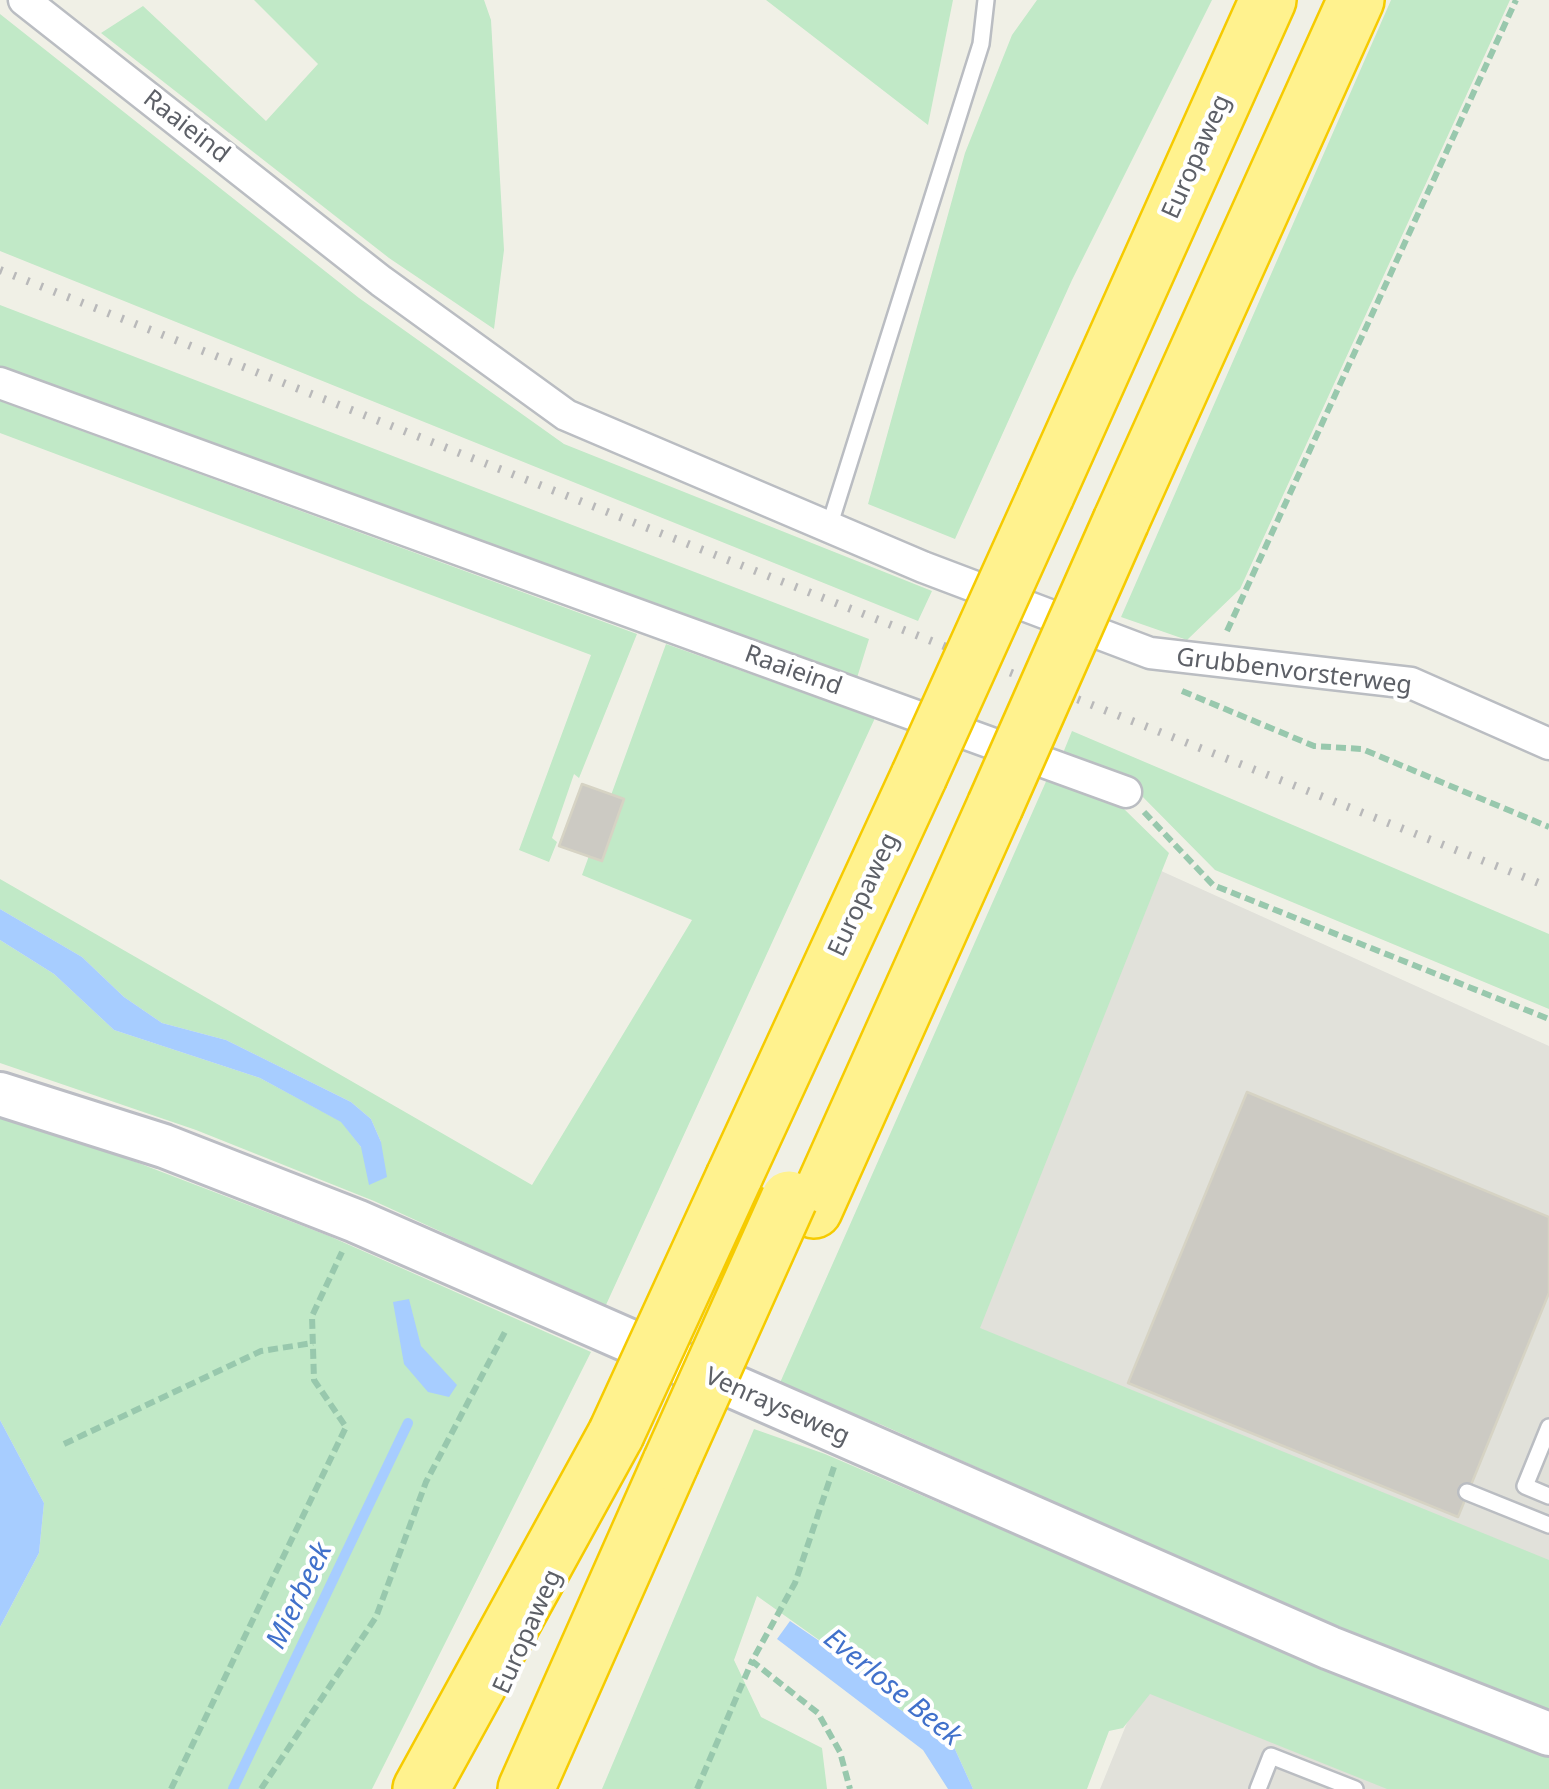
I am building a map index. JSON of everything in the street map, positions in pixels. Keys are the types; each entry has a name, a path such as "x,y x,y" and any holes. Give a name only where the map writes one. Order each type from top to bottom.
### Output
{"highway":[{"name":"Europaweg","path":"458,1789 1268,0"},
{"path":"556,1789 686,1466 1109,517 1326,0"},
{"path":"1109,517 1356,0"},
{"path":"422,1789 616,1434"},
{"path":"526,1789 686,1466"}],"main road":[{"name":"Venrayseweg","path":"0,1094 164,1146 356,1221 1330,1648 1549,1734"}],"street":[{"name":"Raaieind","path":"24,0 381,282 566,416 923,567"},
{"name":"Raaieind","path":"0,382 1126,792"},
{"name":"Grubbenvorsterweg","path":"923,567 1150,654 1212,664 1410,683 1549,744"}],"lane":[{"path":"829,527 982,44 986,0"},
{"path":"1549,1427 1525,1486 1549,1496"},
{"path":"1467,1492 1549,1525"},
{"path":"1258,1789 1271,1756 1355,1789"}],"path":[{"path":"1212,664 1516,0"},
{"path":"1126,792 1212,885 1549,1019"},
{"path":"170,1789 346,1427 314,1380 312,1316 356,1221"},
{"path":"261,1789 376,1617 426,1482 524,1296"},
{"path":"64,1444 261,1351 313,1343"},
{"path":"697,1789 752,1661 795,1583 843,1437"},
{"path":"752,1661 778,1677 818,1714 840,1752 850,1789"}],"shaded area":[{"path":"1159,870 1549,1046 1549,1618 953,1355"},
{"path":"1160,1642 1503,1789 1100,1789"}],"green space":[{"path":"254,0 484,0 491,20 504,250 494,329 389,258 101,33 143,6 266,121 318,64"},
{"path":"766,0 953,0 928,125"},
{"path":"1037,0 1212,0 1072,280 955,539 868,504 965,153 1012,35"},
{"path":"1391,0 1510,0 1240,589 1187,640 1121,617"},
{"path":"0,14 359,298 564,444 932,591 918,621 0,251"},
{"path":"0,305 869,639 856,681 0,368"},
{"path":"0,401 637,634 579,778 574,774 552,838 557,842 549,862 519,850 591,655 0,433"},
{"path":"666,644 875,718 605,1307 374,1201 196,1130 0,1063 0,940 54,974 114,1030 260,1078 342,1122 361,1147 381,1142 371,1119 351,1102 226,1040 162,1023 124,997 82,957 0,909 0,879 532,1185 692,920 582,875"},
{"path":"1072,731 1549,934 1549,1009 1215,870 1132,786 1063,753"},
{"path":"1048,777 1122,807 1169,853 980,1328 1549,1560 1549,1713 1343,1631 882,1425 779,1385"},
{"path":"0,1110 329,1236 591,1352 372,1789 0,1789 0,1627 39,1553 44,1503 0,1420"},
{"path":"754,1429 825,1454 1341,1675 1538,1750 1549,1755 1549,1789 1387,1789 1150,1694 1123,1728 1109,1731 1087,1789 973,1789 954,1747 898,1708 853,1664 757,1596 734,1660 761,1717 822,1748 827,1789 602,1789"}],"water":[{"path":"0,909 82,957 124,997 162,1023 226,1040 351,1102 371,1119 381,1142 387,1177 369,1185 361,1147 341,1122 260,1078 114,1030 54,974 0,940"},
{"path":"409,1299 421,1346 457,1385 449,1397 428,1392 404,1364 393,1302"},
{"path":"0,1420 44,1503 39,1553 0,1627"},
{"path":"790,1621 853,1664 898,1708 954,1747 973,1789 948,1789 923,1750 777,1639"}],"building":[{"path":"582,784 624,799 602,861 559,846"},
{"path":"1247,1092 1549,1217 1549,1293 1458,1517 1128,1383"}],"waterway":[{"name":"Mierbeek","path":"233,1789 408,1423"}],"railway":[{"path":"0,270 1549,887"}],"water label":[{"name":"Everlose Beek","path":"892,1688"}]}
